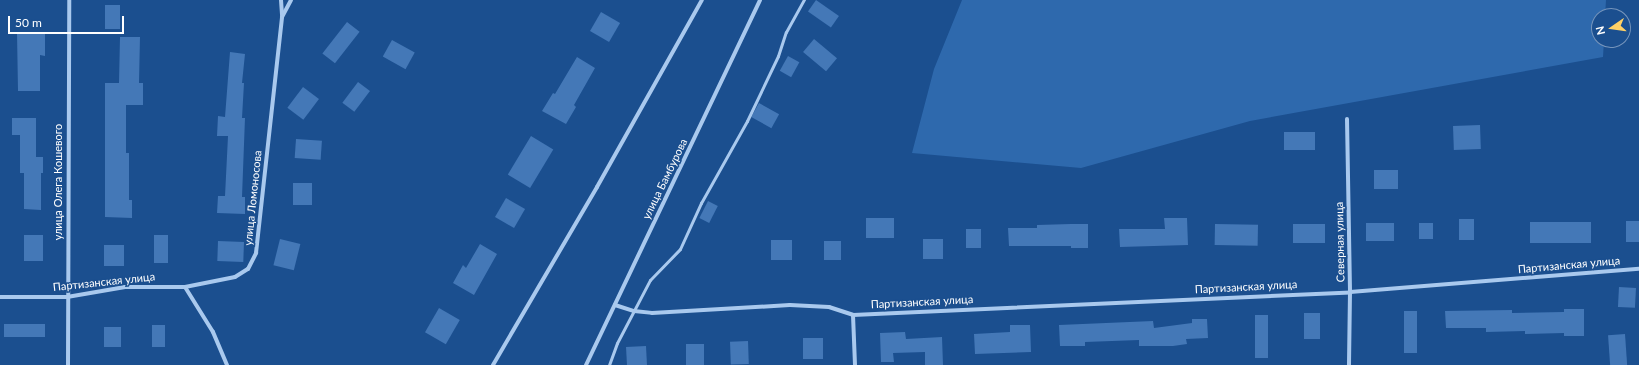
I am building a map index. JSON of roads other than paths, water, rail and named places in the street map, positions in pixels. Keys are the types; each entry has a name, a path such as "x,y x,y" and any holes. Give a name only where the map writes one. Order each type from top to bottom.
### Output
{"street":[{"name":"улица Олега Кошевого","path":"68,365 69,0"},
{"path":"281,0 282,17"},
{"name":"улица Ломоносова","path":"186,287 235,277 248,269 256,253 282,17 291,0"},
{"path":"493,365 597,187 702,0"},
{"name":"улица Бамбурова","path":"586,365 760,0"},
{"name":"Северная улица","path":"1347,119 1350,292 1349,365"},
{"name":"Партизанская улица","path":"853,315 1350,292 1639,268"},
{"name":"Партизанская улица","path":"0,297 67,297 125,288 186,287"},
{"path":"186,287 213,332 228,365"},
{"path":"615,305 634,311 652,313 790,305 829,307 853,315 855,365"}],"lane":[{"path":"609,365 617,343 650,280 680,249 701,203 747,121 778,56 786,32 804,0"}]}
